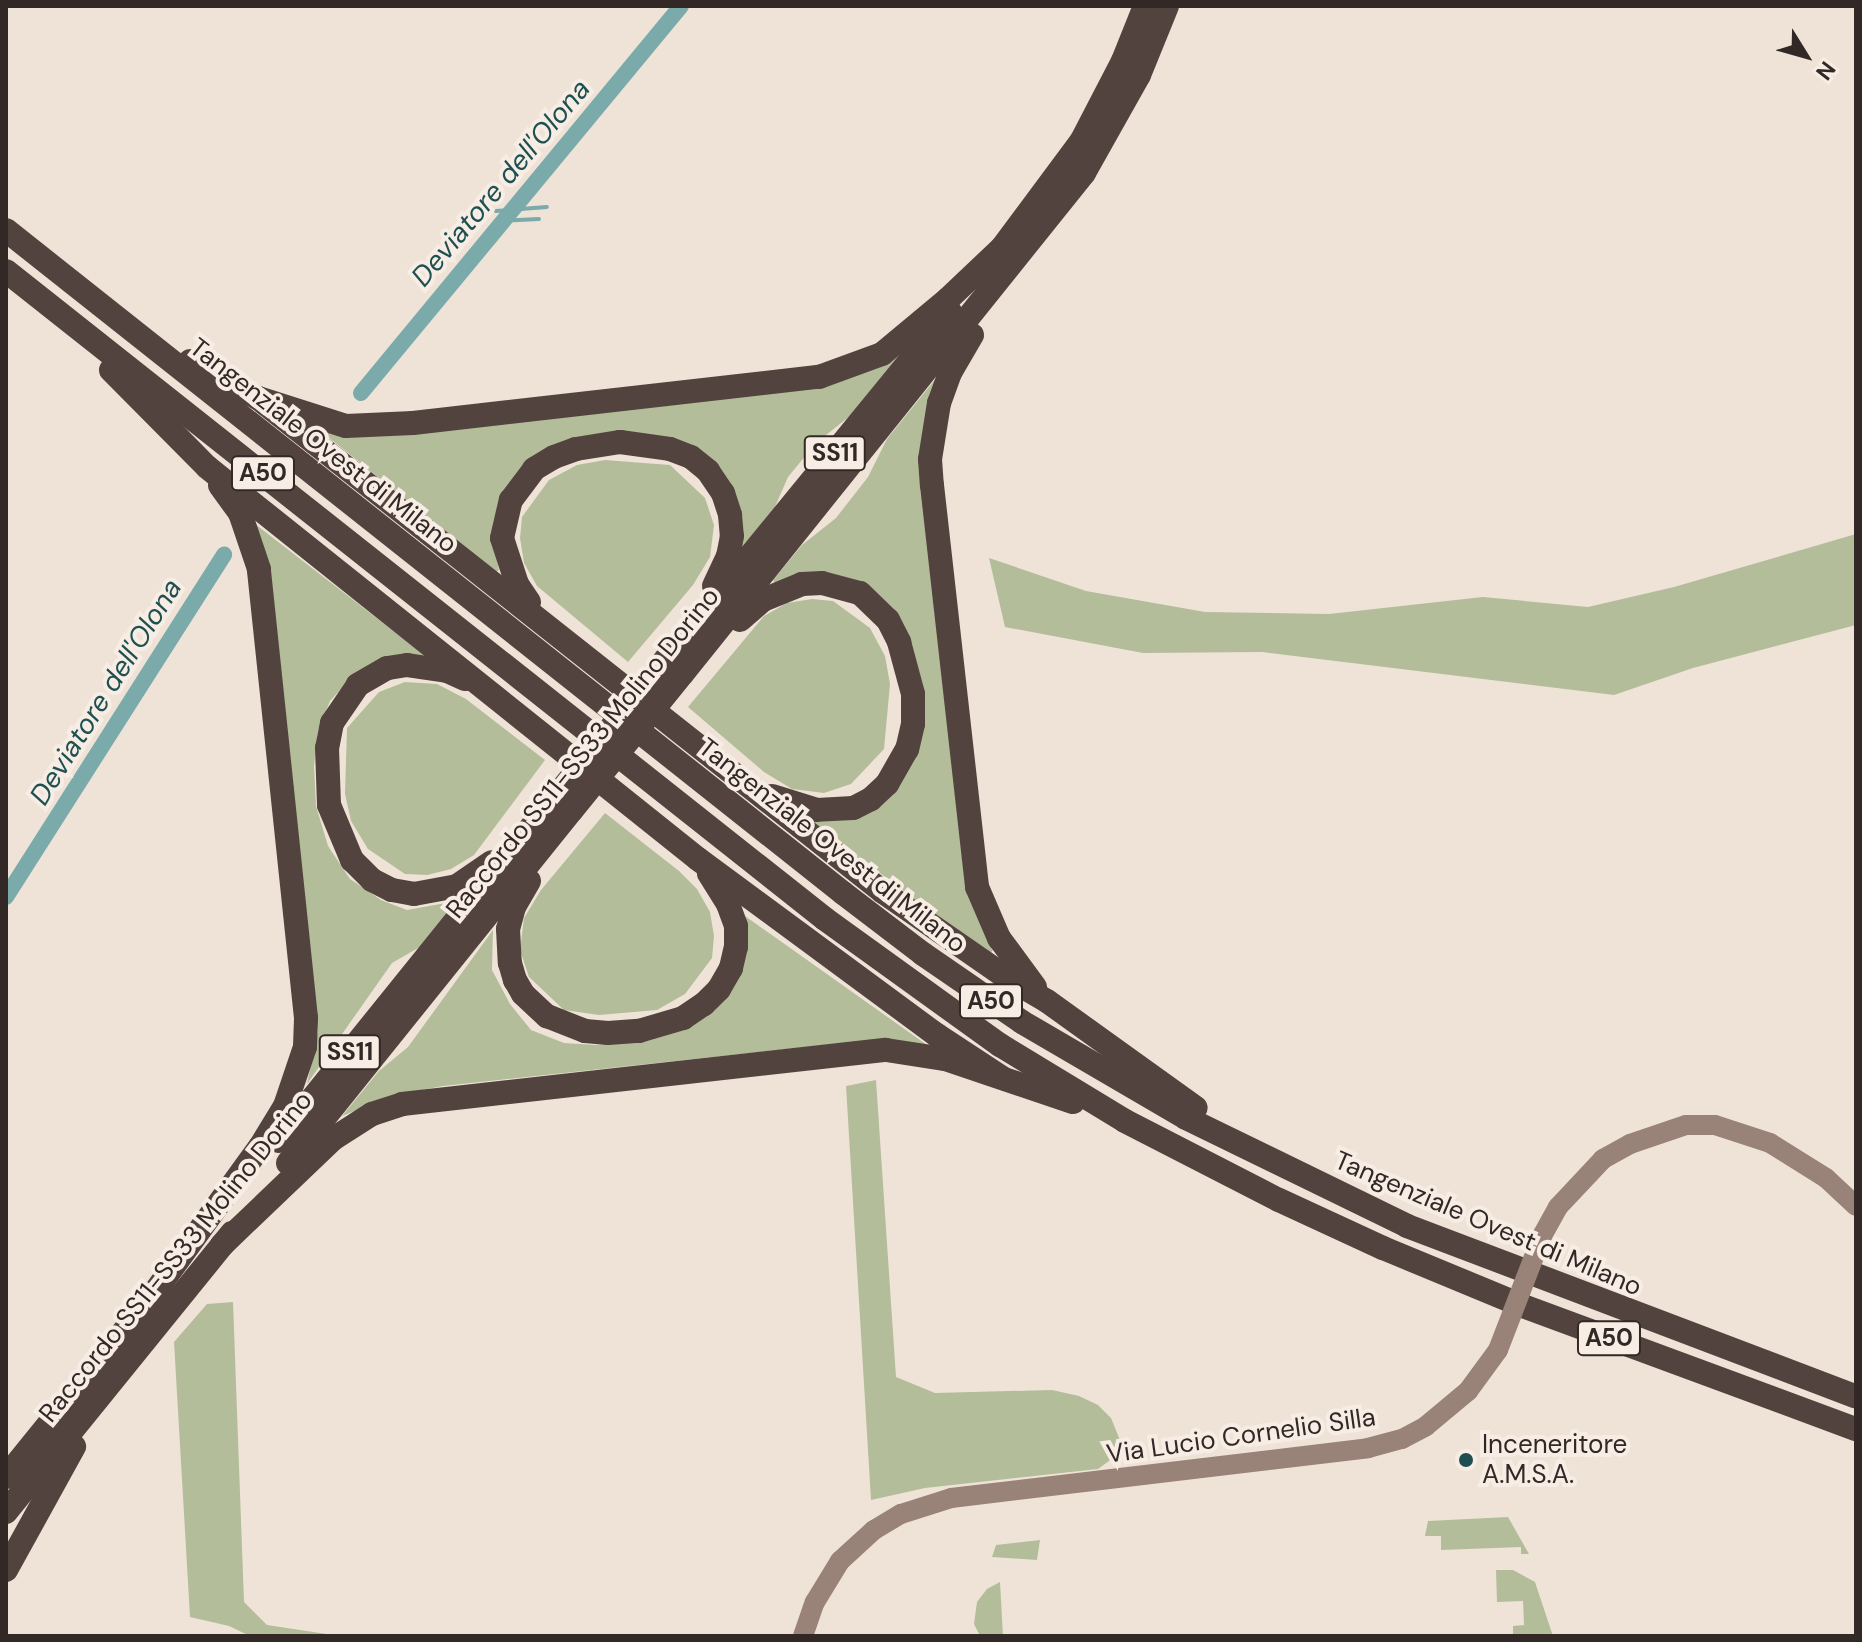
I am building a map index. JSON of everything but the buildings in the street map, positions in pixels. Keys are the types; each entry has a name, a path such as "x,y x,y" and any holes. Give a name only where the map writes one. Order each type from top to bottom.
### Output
{"highway":[{"name":"Raccordo SS11-SS33 Molino Dorino","path":"1013,251 1082,140 1123,61 1145,6"},
{"name":"Raccordo SS11-SS33 Molino Dorino","path":"6,1512 222,1245 674,667 1013,251 1084,173 1116,123 1167,6"},
{"name":"Tangenziale Ovest di Milano","path":"6,230 923,954 1022,1022 1123,1083 1407,1226 1856,1397"},
{"path":"133,330 258,398 316,419 346,426 377,426 819,377 882,354 948,299 1013,251"},
{"path":"1013,251 950,373 939,403 930,459 977,887 999,938 1047,1001"},
{"name":"A50","path":"6,271 825,919 1000,1045 1125,1121 1383,1248 1523,1306 1856,1429"},
{"path":"38,297 207,467 698,859 937,1035 1001,1077"},
{"path":"258,398 539,617 883,892 1003,975 1047,1001 1261,1155"},
{"path":"539,617 517,584 502,538 505,517 521,482 554,457 587,446 620,442 670,449 691,457 708,471 723,493 732,536 719,577 674,667"},
{"path":"144,1307 260,1147 285,1106 305,1047 306,1018 259,569 240,513 207,467"},
{"path":"674,667 763,600 802,584 831,585 860,593 888,620 907,665 913,694 913,724 907,749 887,784 871,799 835,811 796,806 754,787"},
{"path":"484,687 447,671 407,665 371,675 348,695 332,723 327,748 326,781 336,827 352,860 372,880 392,890 414,894 457,886 491,863 564,804"},
{"name":"Raccordo SS11-SS33 Molino Dorino","path":"6,1477 564,804"},
{"path":"564,804 514,907 508,929 510,963 515,980 533,1006 563,1025 608,1033 639,1031 683,1018 719,989 731,968 736,947 736,926 719,886 698,859"},
{"path":"222,1245 333,1139 372,1114 402,1104 848,1052 918,1053 1001,1077 1125,1121"},
{"path":"6,1453 121,1335"},
{"path":"6,1570 99,1399"}],"street":[{"name":"Via Lucio Cornelio Silla","path":"803,1636 815,1602 840,1561 865,1537 901,1514 951,1498 1368,1448 1402,1439 1426,1426 1468,1391 1498,1350 1542,1236 1564,1198 1603,1159 1630,1144 1686,1125 1715,1125 1770,1143 1826,1178 1856,1206"}],"green space":[{"path":"895,355 899,359 855,412 816,443 788,477 771,516 740,553 722,478 600,437 500,500 492,532 499,570 496,572 322,432"},
{"path":"937,377 930,408 994,948 989,956 809,819 832,820 915,753 888,606 775,584 773,580 802,545 836,518 868,477 887,439"},
{"path":"605,460 670,465 705,498 714,525 710,557 693,585 628,662 537,586 524,563 520,538 522,517 549,480 577,465"},
{"path":"255,524 427,657 353,676 330,701 318,731 314,766 316,806 328,846 350,879 381,900 407,910 457,901 446,932 392,963 307,1084 318,1031 270,565"},
{"path":"1856,534 1856,625 1693,668 1614,695 1262,652 1143,653 1005,627 989,558 1086,591 1205,612 1329,614 1483,597 1588,607 1674,587"},
{"path":"812,599 833,601 870,628 885,656 890,684 884,749 851,784 824,793 792,789 764,772 688,707 764,616 787,603"},
{"path":"405,682 437,684 466,699 545,760 474,855 451,869 427,875 405,874 368,849 351,821 345,794 347,728 379,692"},
{"path":"605,813 679,871 697,889 710,912 714,936 712,958 685,994 657,1010 599,1015 564,1010 529,977 520,950 524,918 541,890"},
{"path":"745,916 927,1045 862,1041 443,1086 395,1095 342,1116 379,1071 408,1047 493,930 492,970 510,1004 531,1030 564,1043 596,1045 648,1041 684,1030"},
{"path":"876,1080 896,1377 935,1393 1052,1390 1079,1396 1098,1405 1111,1418 1124,1450 1098,1469 925,1488 871,1500 846,1086"},
{"path":"233,1302 244,1602 267,1625 340,1636 250,1636 229,1626 190,1617 174,1342 207,1304"},
{"path":"1508,1517 1529,1554 1521,1554 1521,1547 1441,1550 1441,1536 1425,1536 1428,1521"},
{"path":"1040,1540 1037,1560 992,1557 996,1545"},
{"path":"1496,1570 1513,1570 1535,1582 1553,1636 1513,1636 1513,1626 1524,1625 1523,1601 1497,1602"},
{"path":"1000,1582 1003,1636 980,1636 974,1624 977,1602 987,1589"}],"waterway":[{"name":"Deviatore dell'Olona","path":"361,393 681,6"},
{"path":"496,211 547,207"},
{"path":"499,221 539,219"},
{"name":"Deviatore dell'Olona","path":"6,897 224,555"}],"place":[{"name":"Inceneritore A.M.S.A.","path":"1466,1460"}]}
